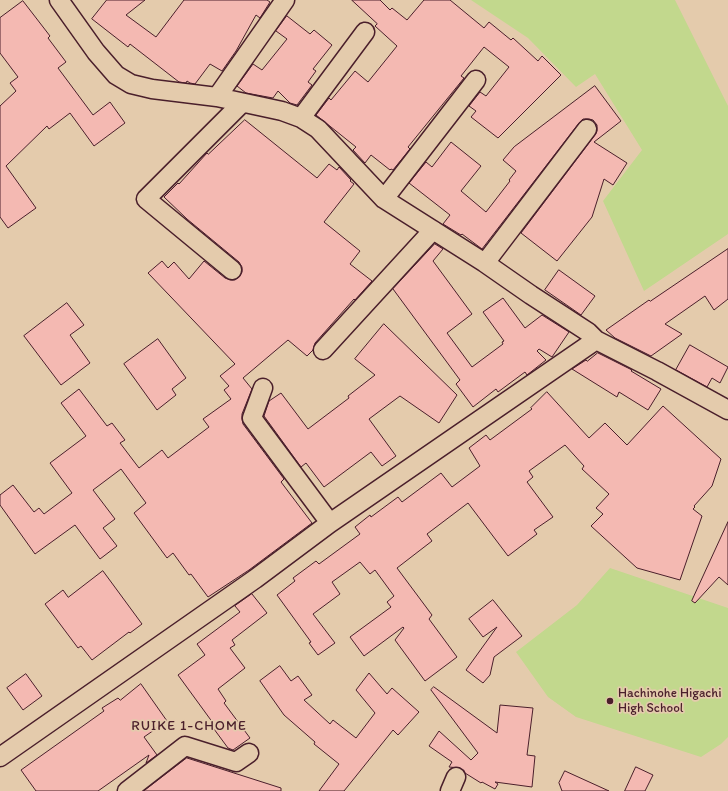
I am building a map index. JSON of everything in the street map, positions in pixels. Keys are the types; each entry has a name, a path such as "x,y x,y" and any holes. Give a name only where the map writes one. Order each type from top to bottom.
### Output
{"street":[{"path":"59,0 96,52 116,75 131,84 152,89 217,97 282,110 301,118 318,129 384,199 486,263 530,295 588,332 596,340 728,410"},
{"path":"217,97 285,0"},
{"path":"301,118 365,32"},
{"path":"384,199 476,80"},
{"path":"232,270 146,199 242,103"},
{"path":"486,263 587,129"},
{"path":"323,350 433,230"},
{"path":"0,757 255,579 330,523 596,340"},
{"path":"263,388 252,418 330,523"},
{"path":"127,791 185,746 236,762 249,753"}],"green space":[{"path":"471,0 675,0 728,106 728,234 644,291 603,201 642,150 595,74 576,87 528,38"},
{"path":"610,568 728,608 728,737 721,744 701,757 576,717 548,697 516,652 577,605"}],"building":[{"path":"107,0 145,0 126,15 156,37 184,0 267,0 270,2 260,18 256,15 236,51 222,71 210,64 195,84 187,81 186,83 179,82 130,44 128,47 92,19"},
{"path":"352,0 380,0 390,10 392,8 407,20 424,0 450,0 484,28 489,22 511,40 513,38 538,61 542,56 561,75 498,138 471,117 476,111 469,106 480,92 486,96 509,67 484,47 461,76 464,78 408,147 410,149 393,170 390,170 371,155 365,163 353,150 356,147 316,115 329,98 331,100 355,71 368,82 397,46 375,26 377,24"},
{"path":"23,1 50,36 48,38 66,62 58,68 93,115 110,102 125,123 94,146 70,113 49,129 47,126 6,166 36,208 8,228 0,217 0,106 16,91 10,83 18,77 0,53 0,18"},
{"path":"287,16 310,34 314,30 332,45 313,69 316,71 308,82 312,85 297,105 290,103 278,91 273,98 246,93 237,86 253,64 262,70 287,39 276,31"},
{"path":"595,86 621,121 594,142 627,163 613,185 604,179 592,217 557,261 521,233 595,135 597,125 593,120 583,119 579,123 482,249 462,234 461,235 443,224 450,215 409,183 426,162 432,167 451,142 481,166 461,191 486,212 516,171 503,160 514,147"},
{"path":"245,120 317,178 329,164 337,170 339,167 351,180 350,181 354,184 324,222 360,251 350,264 372,281 315,343 313,350 307,356 288,340 243,378 252,389 242,414 243,424 284,479 281,482 312,523 249,570 208,597 173,553 167,558 134,513 146,503 121,469 93,490 115,519 103,528 117,546 100,559 75,525 35,554 0,505 0,495 13,485 34,512 39,508 44,514 72,493 50,463 86,436 61,403 79,389 107,426 112,423 125,440 120,443 139,468 162,450 168,458 209,427 203,419 231,399 224,390 229,386 220,376 235,364 148,273 162,261 168,268 174,262 189,279 204,261 225,278 235,280 240,276 242,267 239,262 187,219 164,197 178,183 179,184 207,153 208,154"},
{"path":"435,244 443,249 433,261 472,314 447,333 472,367 503,344 502,342 504,341 483,312 503,298 525,328 542,315 569,332 552,357 539,349 537,351 546,360 527,375 525,372 498,392 496,389 473,407 456,384 460,380 393,289"},
{"path":"728,249 728,299 714,310 705,296 665,324 682,334 651,356 615,338 606,330 649,300 650,301"},
{"path":"559,270 595,296 581,315 545,290"},
{"path":"67,303 84,325 70,335 90,363 61,385 24,336"},
{"path":"384,324 457,395 439,423 400,396 369,419 396,456 382,466 371,452 324,487 306,463 301,467 264,416 269,401 281,393 308,429 349,398 348,396 375,375 355,359"},
{"path":"158,339 186,378 172,389 176,395 157,410 124,364"},
{"path":"690,345 728,367 720,383 712,378 707,387 676,370"},
{"path":"598,353 632,370 631,371 661,389 648,410 619,392 617,397 572,369"},
{"path":"547,392 589,438 605,423 627,445 663,406 721,459 712,486 694,506 695,507 693,509 702,516 680,580 637,568 591,526 603,514 596,508 609,494 582,469 584,466 565,445 529,471 533,477 527,482 553,517 534,530 537,534 508,556 468,503 427,534 432,541 397,568 432,615 429,619 457,657 425,681 395,640 404,628 403,627 364,656 350,637 391,607 387,602 394,596 375,570 370,574 360,562 332,582 340,594 313,614 335,643 318,655 309,643 311,642 277,595 295,581 293,578 316,561 319,564 360,534 355,527 370,515 371,517 398,497 402,502 441,473 452,487 480,466 469,448 486,435 490,440 532,409 531,408"},
{"path":"728,522 728,585 719,577 695,603 692,601"},
{"path":"103,571 142,624 92,660 81,646 78,648 45,604 63,590 68,597"},
{"path":"252,594 267,613 232,640 235,645 230,648 245,668 218,689 226,701 224,703 250,738 233,750 228,748 211,725 213,723 178,675 205,655 197,644 240,612 235,606"},
{"path":"493,600 522,636 494,657 490,675 483,683 466,670 497,627 483,637 469,619"},
{"path":"280,666 291,681 298,676 312,695 304,700 330,724 333,720 356,738 375,713 356,690 369,673 387,694 392,688 419,712 398,735 393,730 344,791 319,791 339,764 314,744 315,742 284,715 260,681"},
{"path":"26,674 42,696 23,710 7,688"},
{"path":"141,684 167,721 144,737 157,755 146,763 149,755 98,791 36,791 21,770 104,711 102,708 118,698 120,700"},
{"path":"434,687 497,733 500,705 533,708 527,755 535,756 532,787 495,782 498,784 495,789 482,782 481,783 460,768 449,767 452,762 429,746 439,731 471,760 478,753 431,690"},
{"path":"187,758 281,788 281,791 144,791"},
{"path":"636,767 653,775 645,791 625,791"},
{"path":"565,771 609,791 562,791 559,783"}],"place":[{"name":"Hachinohe Higachi High School","path":"610,701"}],"district":[{"name":"RUIKE 1-CHOME","path":"189,726"}]}
